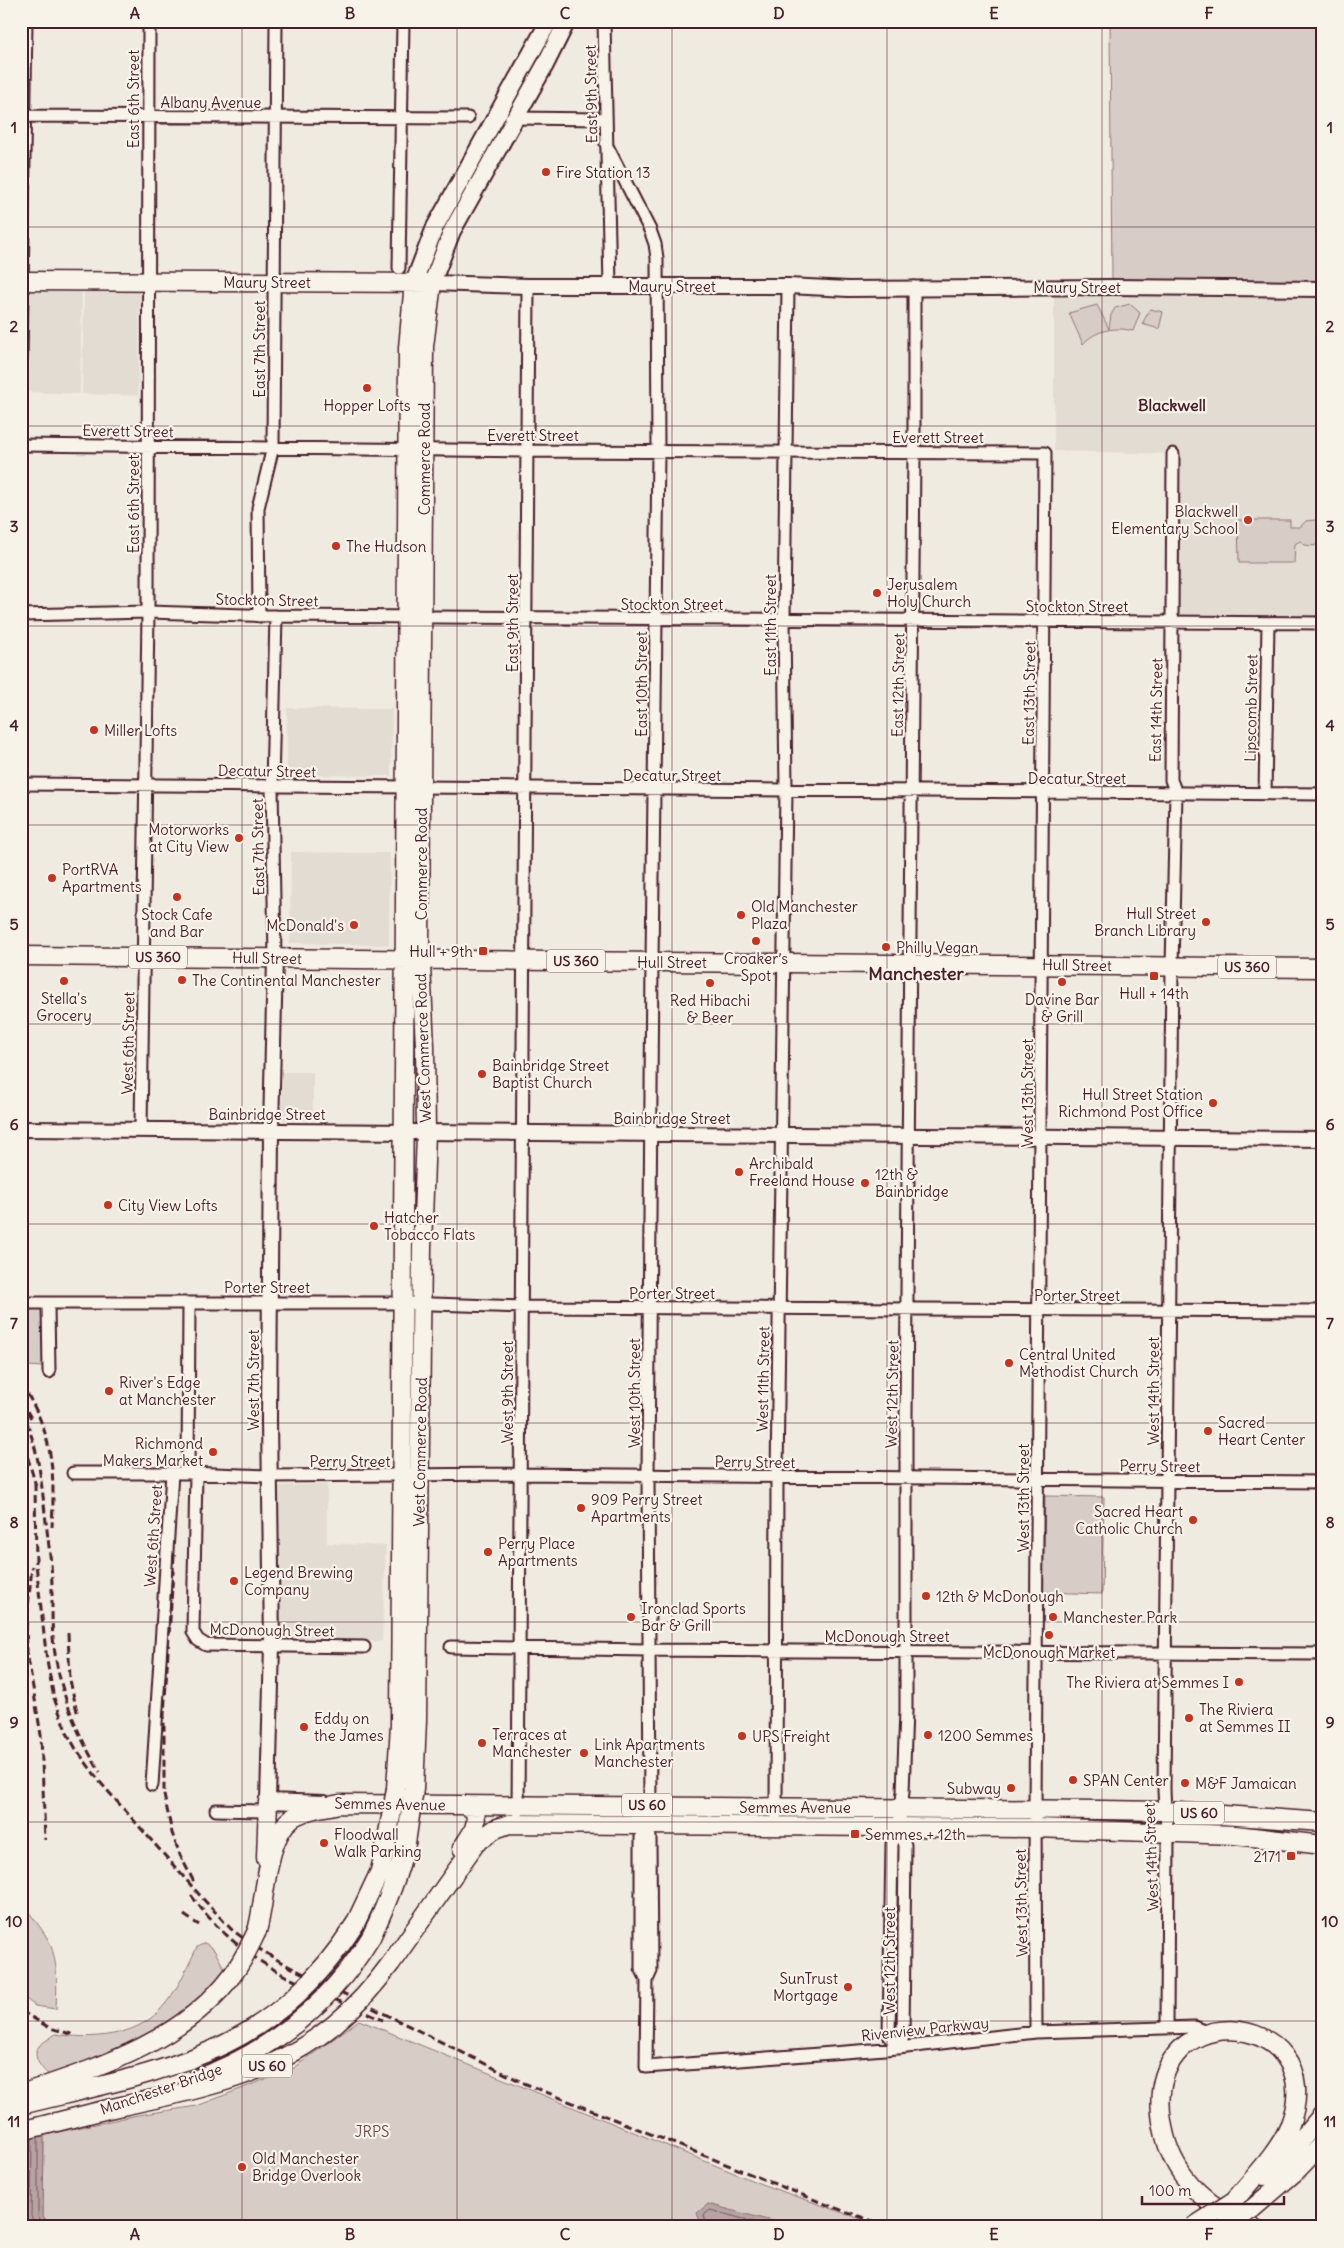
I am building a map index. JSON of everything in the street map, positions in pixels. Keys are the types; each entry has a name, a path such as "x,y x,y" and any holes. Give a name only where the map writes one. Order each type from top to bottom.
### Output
{"main road":[{"name":"Commerce Road","path":"403,960 413,788 414,617 407,448 408,333 414,282 435,227 549,21"},
{"name":"Commerce Road","path":"414,617 424,448 424,346 432,282 452,231 568,21"},
{"name":"Maury Street","path":"22,281 432,282"},
{"name":"Commerce Road","path":"413,788 421,960"},
{"name":"Hull Street","path":"21,956 1323,968"},
{"name":"West Commerce Road","path":"355,1924 377,1879 386,1844 396,1789 400,1733 405,1132 403,960"},
{"name":"West Commerce Road","path":"371,1937 389,1900 401,1867 414,1789 417,1728 421,1303 426,1133 425,1046 421,960"},
{"name":"Semmes Avenue","path":"340,1804 1035,1808 1164,1811 1323,1822"},
{"name":"US 60","path":"21,2094 102,2066 140,2048 181,2024 204,2006 226,1983 239,1965 257,1931 264,1902 265,1881 272,1853 286,1824 304,1812 340,1804"},
{"path":"444,1887 475,1828 476,1815 474,1810 465,1805"},
{"path":"265,1881 267,1806"},
{"name":"Semmes Avenue","path":"518,1823 1035,1828 1168,1832 1235,1836 1323,1845"},
{"name":"US 60","path":"108,2109 206,2088 253,2073 291,2054 326,2032 376,1984 470,1851 482,1838 503,1826 518,1823"},
{"name":"Manchester Bridge","path":"21,2105 161,2070 231,2042 256,2028 303,1991 325,1967 355,1924"},
{"name":"Manchester Bridge","path":"21,2131 108,2109 220,2070 266,2046 293,2027 320,2004 350,1969 371,1937"},
{"path":"1234,2200 1285,2134 1295,2107 1296,2089 1286,2060 1272,2044 1263,2038 1235,2029 1218,2029 1207,2032 1187,2044 1168,2068 1162,2085 1163,2127 1169,2148 1178,2167 1197,2193 1224,2213 1253,2227"},
{"path":"1193,2227 1234,2200 1289,2154 1323,2114"},
{"path":"1226,2227 1252,2209 1296,2171 1323,2143"}],"street":[{"path":"21,360 23,116 26,21"},
{"name":"East 6th Street","path":"145,956 148,612 149,21"},
{"name":"East 7th Street","path":"259,616 258,508 273,447 276,21"},
{"path":"400,268 403,21"},
{"name":"East 9th Street","path":"604,21 610,286"},
{"name":"Albany Avenue","path":"23,116 468,118"},
{"path":"497,117 606,118"},
{"name":"East 10th Street","path":"606,144 655,244 658,450 652,962"},
{"name":"Maury Street","path":"432,282 528,286 788,286 848,289 914,287 1323,289"},
{"name":"East 9th Street","path":"524,961 528,286"},
{"name":"East 11th Street","path":"783,963 786,790 784,620 788,286"},
{"name":"East 12th Street","path":"910,963 914,287"},
{"name":"Everett Street","path":"21,445 424,448 528,451 786,450 1045,453"},
{"name":"East 13th Street","path":"1043,964 1045,453"},
{"name":"East 14th Street","path":"1172,966 1176,794 1170,780 1173,454"},
{"name":"Stockton Street","path":"21,615 148,612 259,616 1323,624"},
{"name":"East 7th Street","path":"275,958 272,786 276,616"},
{"name":"Lipscomb Street","path":"1265,794 1268,623"},
{"name":"Decatur Street","path":"21,784 1323,794"},
{"name":"West 6th Street","path":"141,1130 145,956"},
{"name":"West 7th Street","path":"267,1806 272,1645 269,1476 271,1130 275,958"},
{"name":"West 9th Street","path":"518,1823 524,961"},
{"name":"West 10th Street","path":"646,2068 647,1980 641,1968 642,1837 650,1805 648,1476 652,962"},
{"name":"West 11th Street","path":"776,1826 777,1478 783,963"},
{"name":"West 12th Street","path":"898,2048 889,2037 892,1844 899,1826 901,1808 906,1711 910,963"},
{"name":"West 13th Street","path":"1036,2032 1036,1652 1043,964"},
{"name":"West 14th Street","path":"1167,2027 1168,1832 1164,1811 1172,966"},
{"name":"Bainbridge Street","path":"21,1129 1323,1139"},
{"name":"Porter Street","path":"21,1302 421,1303 523,1307 908,1310 1323,1311"},
{"path":"48,1303 49,1372"},
{"path":"188,1303 192,1473"},
{"path":"73,1473 172,1473"},
{"name":"West 6th Street","path":"152,1785 172,1473 192,1473"},
{"name":"Perry Street","path":"192,1473 269,1476 521,1474 1167,1482 1323,1482"},
{"name":"McDonough Street","path":"192,1473 193,1632 195,1636 206,1645 364,1647"},
{"name":"McDonough Street","path":"451,1647 1323,1654"},
{"name":"Semmes Avenue","path":"267,1806 340,1804"},
{"path":"216,1810 267,1806"},
{"name":"Riverview Parkway","path":"646,2068 898,2048 1036,2032 1167,2027 1195,2027 1207,2032"}],"shaded area":[{"name":"Blackwell Elementary School","path":"1054,287 1323,290 1323,623 1172,622 1173,454 1054,451"},
{"path":"30,290 82,290 80,394 27,392"},
{"path":"84,291 140,291 138,396 82,394"},
{"path":"287,708 392,709 391,776 287,775"},
{"path":"291,852 390,853 389,945 290,943"},
{"path":"282,1072 313,1072 313,1119 282,1120"},
{"path":"327,1484 327,1543 386,1546 382,1641 276,1640 275,1486"}],"green space":[{"path":"1110,21 1323,21 1323,290 1112,287"},
{"path":"1130,304 1140,313 1133,331 1120,329 1106,330 1093,335 1083,344 1069,313 1097,305 1109,329 1111,315 1115,308"},
{"path":"1150,309 1163,312 1159,329 1142,324"},
{"path":"1238,520 1290,520 1290,527 1300,527 1306,521 1315,520 1323,527 1323,540 1314,546 1305,545 1300,541 1295,544 1294,563 1239,563"},
{"path":"21,1309 42,1309 43,1367 28,1366 21,1361"},
{"path":"1045,1496 1104,1497 1102,1594 1043,1592"},
{"path":"24,1904 49,1941 52,1950 56,1970 56,2009 35,2006 21,1995 21,1906"},
{"path":"205,1943 214,1950 226,1971 194,2005 155,2034 52,2077 45,2072 37,2059 37,2050 41,2044 55,2034 83,2037 111,2034 138,2026 150,2019 172,1996 197,1947"},
{"name":"JRPS","path":"359,2020 761,2184 884,2227 789,2227 708,2204 701,2224 707,2227 51,2227 43,2216 44,2135 138,2115 197,2106 294,2068"}],"water":[{"path":"21,2110 44,2135 43,2216 51,2227 21,2227"},
{"path":"708,2204 789,2227 707,2227 701,2224 697,2213"}],"railway":[{"path":"21,1384 40,1419 50,1452 53,1487 52,1527"},
{"path":"21,1401 31,1418"},
{"path":"21,1412 31,1434 41,1480 51,1564 55,1655 63,1690 75,1724 100,1772"},
{"path":"21,1434 36,1486"},
{"path":"35,1483 36,1564 47,1661 54,1698 67,1733 100,1782 231,1929 251,1944 286,1965 526,2084 830,2206 890,2227"},
{"path":"174,1555 164,1715 164,1795 172,1833 180,1855 194,1882"},
{"path":"26,1628 32,1566"},
{"path":"26,1623 27,1652 41,1735 45,1840"},
{"path":"68,1633 70,1680 78,1716"},
{"path":"21,1705 25,1666"},
{"path":"191,1895 210,1919 254,1957 302,1984 383,2020"},
{"path":"184,1915 199,1925"},
{"path":"21,2011 50,2028 74,2035"}],"place":[{"name":"Fire Station 13","path":"546,172"},
{"name":"Hopper Lofts","path":"367,388"},
{"name":"Blackwell Elementary School","path":"1248,520"},
{"name":"The Hudson","path":"336,546"},
{"name":"Jerusalem Holy Church","path":"877,593"},
{"name":"Miller Lofts","path":"94,730"},
{"name":"Motorworks at City View","path":"239,838"},
{"name":"PortRVA Apartments","path":"52,878"},
{"name":"Stock Cafe and Bar","path":"177,897"},
{"name":"Old Manchester Plaza","path":"741,915"},
{"name":"Hull Street Branch Library","path":"1206,922"},
{"name":"McDonald's","path":"354,925"},
{"name":"Croaker’s Spot","path":"756,941"},
{"name":"Philly Vegan","path":"886,947"},
{"name":"Hull + 9th","path":"483,951"},
{"name":"Hull + 14th","path":"1154,976"},
{"name":"The Continental Manchester","path":"182,980"},
{"name":"Stella's Grocery","path":"64,981"},
{"name":"Davine Bar & Grill","path":"1062,982"},
{"name":"Red Hibachi & Beer","path":"710,983"},
{"name":"Bainbridge Street Baptist Church","path":"482,1074"},
{"name":"Hull Street Station Richmond Post Office","path":"1213,1103"},
{"name":"Archibald Freeland House","path":"739,1172"},
{"name":"12th & Bainbridge","path":"865,1183"},
{"name":"City View Lofts","path":"108,1205"},
{"name":"Hatcher Tobacco Flats","path":"374,1226"},
{"name":"Central United Methodist Church","path":"1009,1363"},
{"name":"River's Edge at Manchester","path":"109,1391"},
{"name":"Sacred Heart Center","path":"1208,1431"},
{"name":"Richmond Makers Market","path":"213,1452"},
{"name":"909 Perry Street Apartments","path":"581,1508"},
{"name":"Sacred Heart Catholic Church","path":"1193,1520"},
{"name":"Perry Place Apartments","path":"488,1552"},
{"name":"Legend Brewing Company","path":"234,1581"},
{"name":"12th & McDonough","path":"926,1596"},
{"name":"Ironclad Sports Bar & Grill","path":"631,1617"},
{"name":"Manchester Park","path":"1053,1617"},
{"name":"McDonough Market","path":"1049,1635"},
{"name":"The Riviera at Semmes I","path":"1239,1682"},
{"name":"The Riviera at Semmes II","path":"1189,1718"},
{"name":"Eddy on the James","path":"304,1727"},
{"name":"1200 Semmes","path":"928,1735"},
{"name":"UPS Freight","path":"742,1736"},
{"name":"Terraces at Manchester","path":"482,1743"},
{"name":"Link Apartments Manchester","path":"584,1753"},
{"name":"SPAN Center","path":"1073,1780"},
{"name":"M&F Jamaican","path":"1185,1783"},
{"name":"Subway","path":"1011,1788"},
{"name":"Semmes + 12th","path":"855,1834"},
{"name":"Floodwall Walk Parking","path":"324,1843"},
{"name":"2171","path":"1291,1856"},
{"name":"SunTrust Mortgage","path":"848,1987"},
{"name":"Old Manchester Bridge Overlook","path":"242,2167"}],"district":[{"name":"Blackwell","path":"1172,405"},
{"name":"Manchester","path":"916,973"}]}
